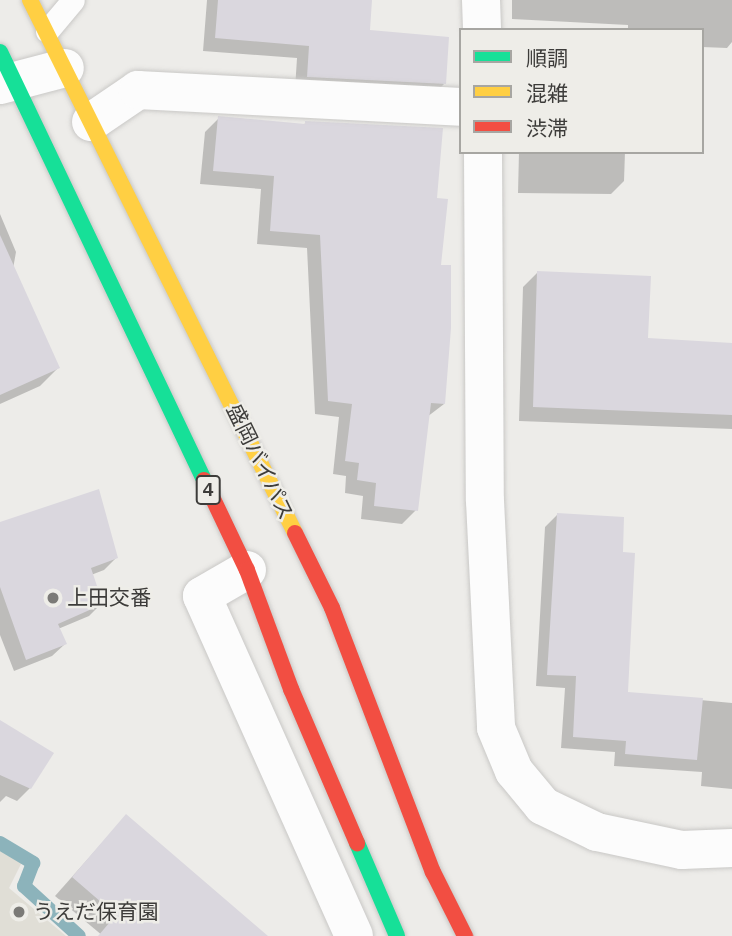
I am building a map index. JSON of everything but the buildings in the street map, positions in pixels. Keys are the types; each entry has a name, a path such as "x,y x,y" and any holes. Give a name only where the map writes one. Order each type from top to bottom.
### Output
{"highway":[{"name":"盛岡バイパス","path":"30,0 332,608 433,872 465,936"},
{"name":"4","path":"5,74 247,570 291,689 397,936"}],"street":[{"path":"481,0 482,28"},
{"path":"5,74 65,68"},
{"path":"91,122 138,90 459,107"},
{"path":"483,154 485,501 496,728 514,771 543,806 597,832 682,850 732,848"},
{"path":"247,570 202,596 354,936"},
{"path":"682,850 732,878"}],"lane":[{"path":"47,31 73,0"}],"shaded area":[{"name":"うえだ保育園","path":"0,849 22,862 9,888 66,936 0,936"}],"waterway":[{"path":"0,843 33,863 24,886 79,936"}],"traffic: fast":[{"path":"0,52 204,480"},
{"path":"357,843 397,936"}],"traffic: slow":[{"path":"30,0 295,533"}],"traffic: jam":[{"path":"204,480 247,570 291,689 357,843"},
{"path":"295,533 332,608 433,872 465,936"}],"place":[{"name":"上田交番","path":"53,598"},
{"name":"うえだ保育園","path":"19,912"}]}
